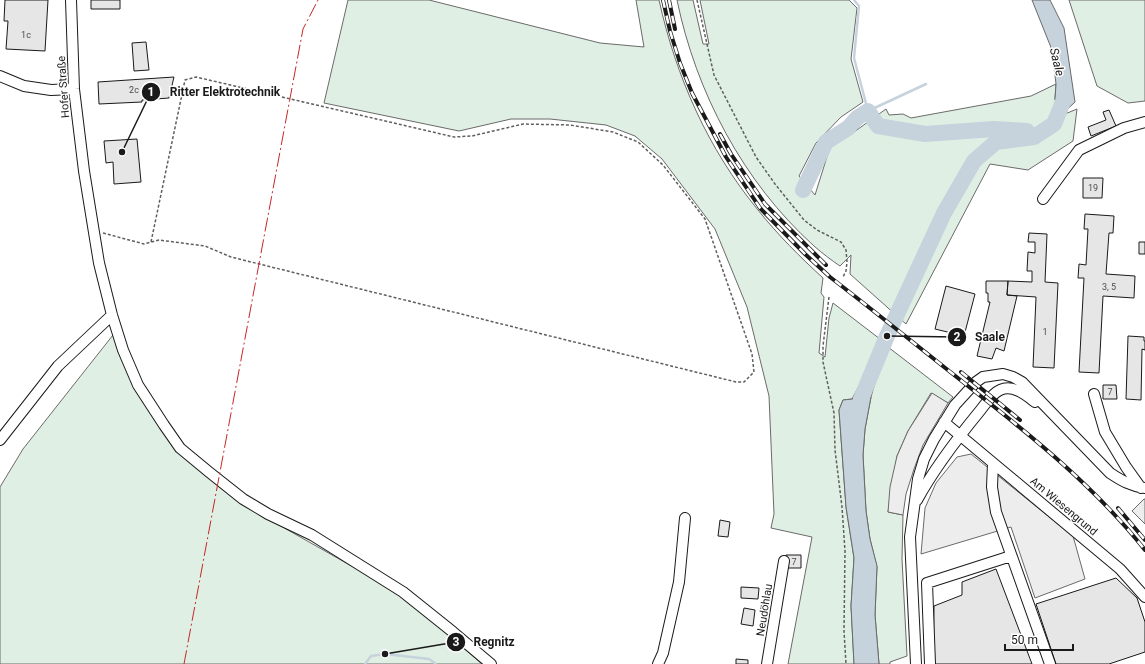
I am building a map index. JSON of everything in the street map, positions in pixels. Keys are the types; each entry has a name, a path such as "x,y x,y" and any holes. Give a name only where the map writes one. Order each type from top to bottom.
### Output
{"street":[{"name":"Hofer Straße","path":"71,0 74,89 93,231 112,316 123,350 138,385 180,448 243,499 268,514 312,535 402,592 491,664"},
{"path":"0,76 24,86 51,90 74,89"},
{"path":"1043,199 1079,150 1124,128 1145,122"},
{"path":"0,440 58,366 112,316"},
{"path":"916,664 910,537 918,479 924,459 944,422 955,405 976,382 984,377 1004,374 1022,382 1110,473 1123,482 1143,488"},
{"path":"915,503 928,480 960,436 992,396 1000,390 1008,388 1022,392 1055,417"},
{"path":"1094,394 1106,432 1126,467 1143,488"},
{"name":"Am Wiesengrund","path":"944,422 1120,569 1145,597"},
{"path":"993,462 992,487 996,512 1050,664"},
{"path":"658,664 663,654 679,582 685,518"},
{"path":"930,664 927,583 1009,551"},
{"name":"Neudöhlau","path":"767,664 784,561"}],"path":[{"path":"696,0 714,75 756,157 775,184 804,220 817,230 841,242 846,250 847,262 846,271 843,277"},
{"path":"93,231 144,244 159,240 205,246 239,259 736,382 744,382 754,372 752,354 705,219 663,165 638,142 613,132 570,125 523,124 472,136 454,137 196,77 185,80 151,242"},
{"path":"829,297 823,346 823,362 834,413 835,450 842,507 845,551 844,631 846,664"}],"green space":[{"path":"348,0 429,0 600,43 644,47 636,0 659,0 675,57 696,111 709,137 740,187 789,246 823,278 821,293 824,297 819,353 825,357 829,318 833,303 880,339 852,399 843,400 839,410 846,507 854,558 851,606 854,664 788,664 812,537 771,528 774,514 769,396 747,307 715,229 662,159 635,136 606,125 550,119 511,119 459,131 324,103"},
{"path":"677,0 693,0 703,44 709,44 700,0 849,0 857,8 851,59 863,102 841,117 816,143 799,176 815,195 831,144 854,132 886,109 889,115 903,114 911,118 1031,96 1056,84 1055,99 1060,116 1077,109 1073,141 1028,170 990,164 906,324 850,274 851,255 840,266 830,259 817,249 789,221 765,194 744,164 726,134 710,101 696,68 685,34"},
{"path":"1069,0 1145,0 1145,101 1128,103 1097,86"},
{"path":"113,335 186,455 272,521 401,594 482,664 0,664 0,487 23,449"},
{"path":"888,347 953,397 948,403 931,393 908,431 897,456 888,512 903,515 902,559 907,656 890,662 890,664 879,664 875,615 877,567 870,539 866,511 863,455 865,429 871,397"}],"shaded area":[{"path":"932,393 948,403 923,445 906,494 903,515 888,512 890,487 897,456 908,431"},
{"path":"971,454 1073,536 1085,579 1035,598 1011,527 921,554 925,508 936,483 957,457"},
{"path":"1145,499 1145,524 1132,511"}],"water":[{"path":"1032,0 1050,0 1064,28 1075,102 1060,116 1055,99 1056,84 1052,50"},
{"path":"871,397 865,429 863,455 866,511 870,539 877,566 875,615 879,664 854,664 851,606 854,558 846,507 839,410 843,400"}],"building":[{"path":"5,0 48,0 45,51 6,49 8,21 4,21"},
{"path":"91,0 120,0 120,9 91,9"},
{"path":"146,42 149,70 134,71 132,43"},
{"path":"174,77 169,98 142,100 142,102 99,104 98,82"},
{"path":"1109,110 1116,126 1091,136 1088,127 1106,120 1103,112"},
{"path":"137,139 141,182 114,184 113,162 106,163 104,141"},
{"path":"1083,178 1103,178 1102,198 1083,198"},
{"path":"1085,214 1114,216 1113,233 1109,233 1106,274 1135,276 1134,298 1103,296 1099,373 1079,372 1084,278 1078,278 1079,264 1086,265 1088,229 1084,229"},
{"path":"1029,233 1047,234 1045,282 1058,283 1054,368 1033,367 1036,297 1007,295 1008,281 1032,282 1032,271 1027,271 1028,252 1035,253 1035,242 1028,242"},
{"path":"1139,242 1145,242 1145,254 1139,254"},
{"path":"986,281 1008,281 1007,295 1017,296 1004,351 996,348 992,359 977,356 990,302 988,302 988,293 986,293"},
{"path":"946,286 975,294 964,336 935,329"},
{"path":"1128,336 1144,337 1145,341 1145,350 1142,349 1141,400 1126,399"},
{"path":"1103,385 1116,385 1117,399 1103,399"},
{"path":"720,520 730,522 728,537 718,536"},
{"path":"786,555 801,555 801,568 786,568"},
{"path":"996,569 1032,664 933,664 934,606 962,595 962,582"},
{"path":"1116,578 1137,598 1145,622 1145,652 1109,664 1056,664 1036,604"},
{"path":"741,587 759,588 758,599 741,598"},
{"path":"744,608 755,610 753,626 741,624"},
{"path":"736,659 748,660 748,664 736,664"}],"waterway":[{"path":"854,0 859,6 854,58 868,111 926,84"},
{"name":"Saale","path":"856,421 861,399 887,336 944,213 974,161 996,142 1034,137 1054,124 1065,97 1064,93"},
{"path":"803,190 826,142 848,128 857,118 868,111 878,126 925,134 994,129 1027,131"},
{"path":"365,664 371,656 385,654 429,659 436,664"}],"railway":[{"path":"663,0 670,31 680,63 692,93 726,157 760,208 830,277 996,408 1064,465 1106,506 1145,550"},
{"path":"669,0 675,29"},
{"path":"720,134 731,154 765,204 826,265"},
{"path":"961,372 1020,420"},
{"path":"1118,508 1145,540"}],"power":[{"path":"184,664 303,29 318,0"}],"place":[{"name":"Ritter Elektrotechnik","path":"122,152"},
{"name":"Saale","path":"887,336"},
{"name":"Regnitz","path":"385,654"}]}
